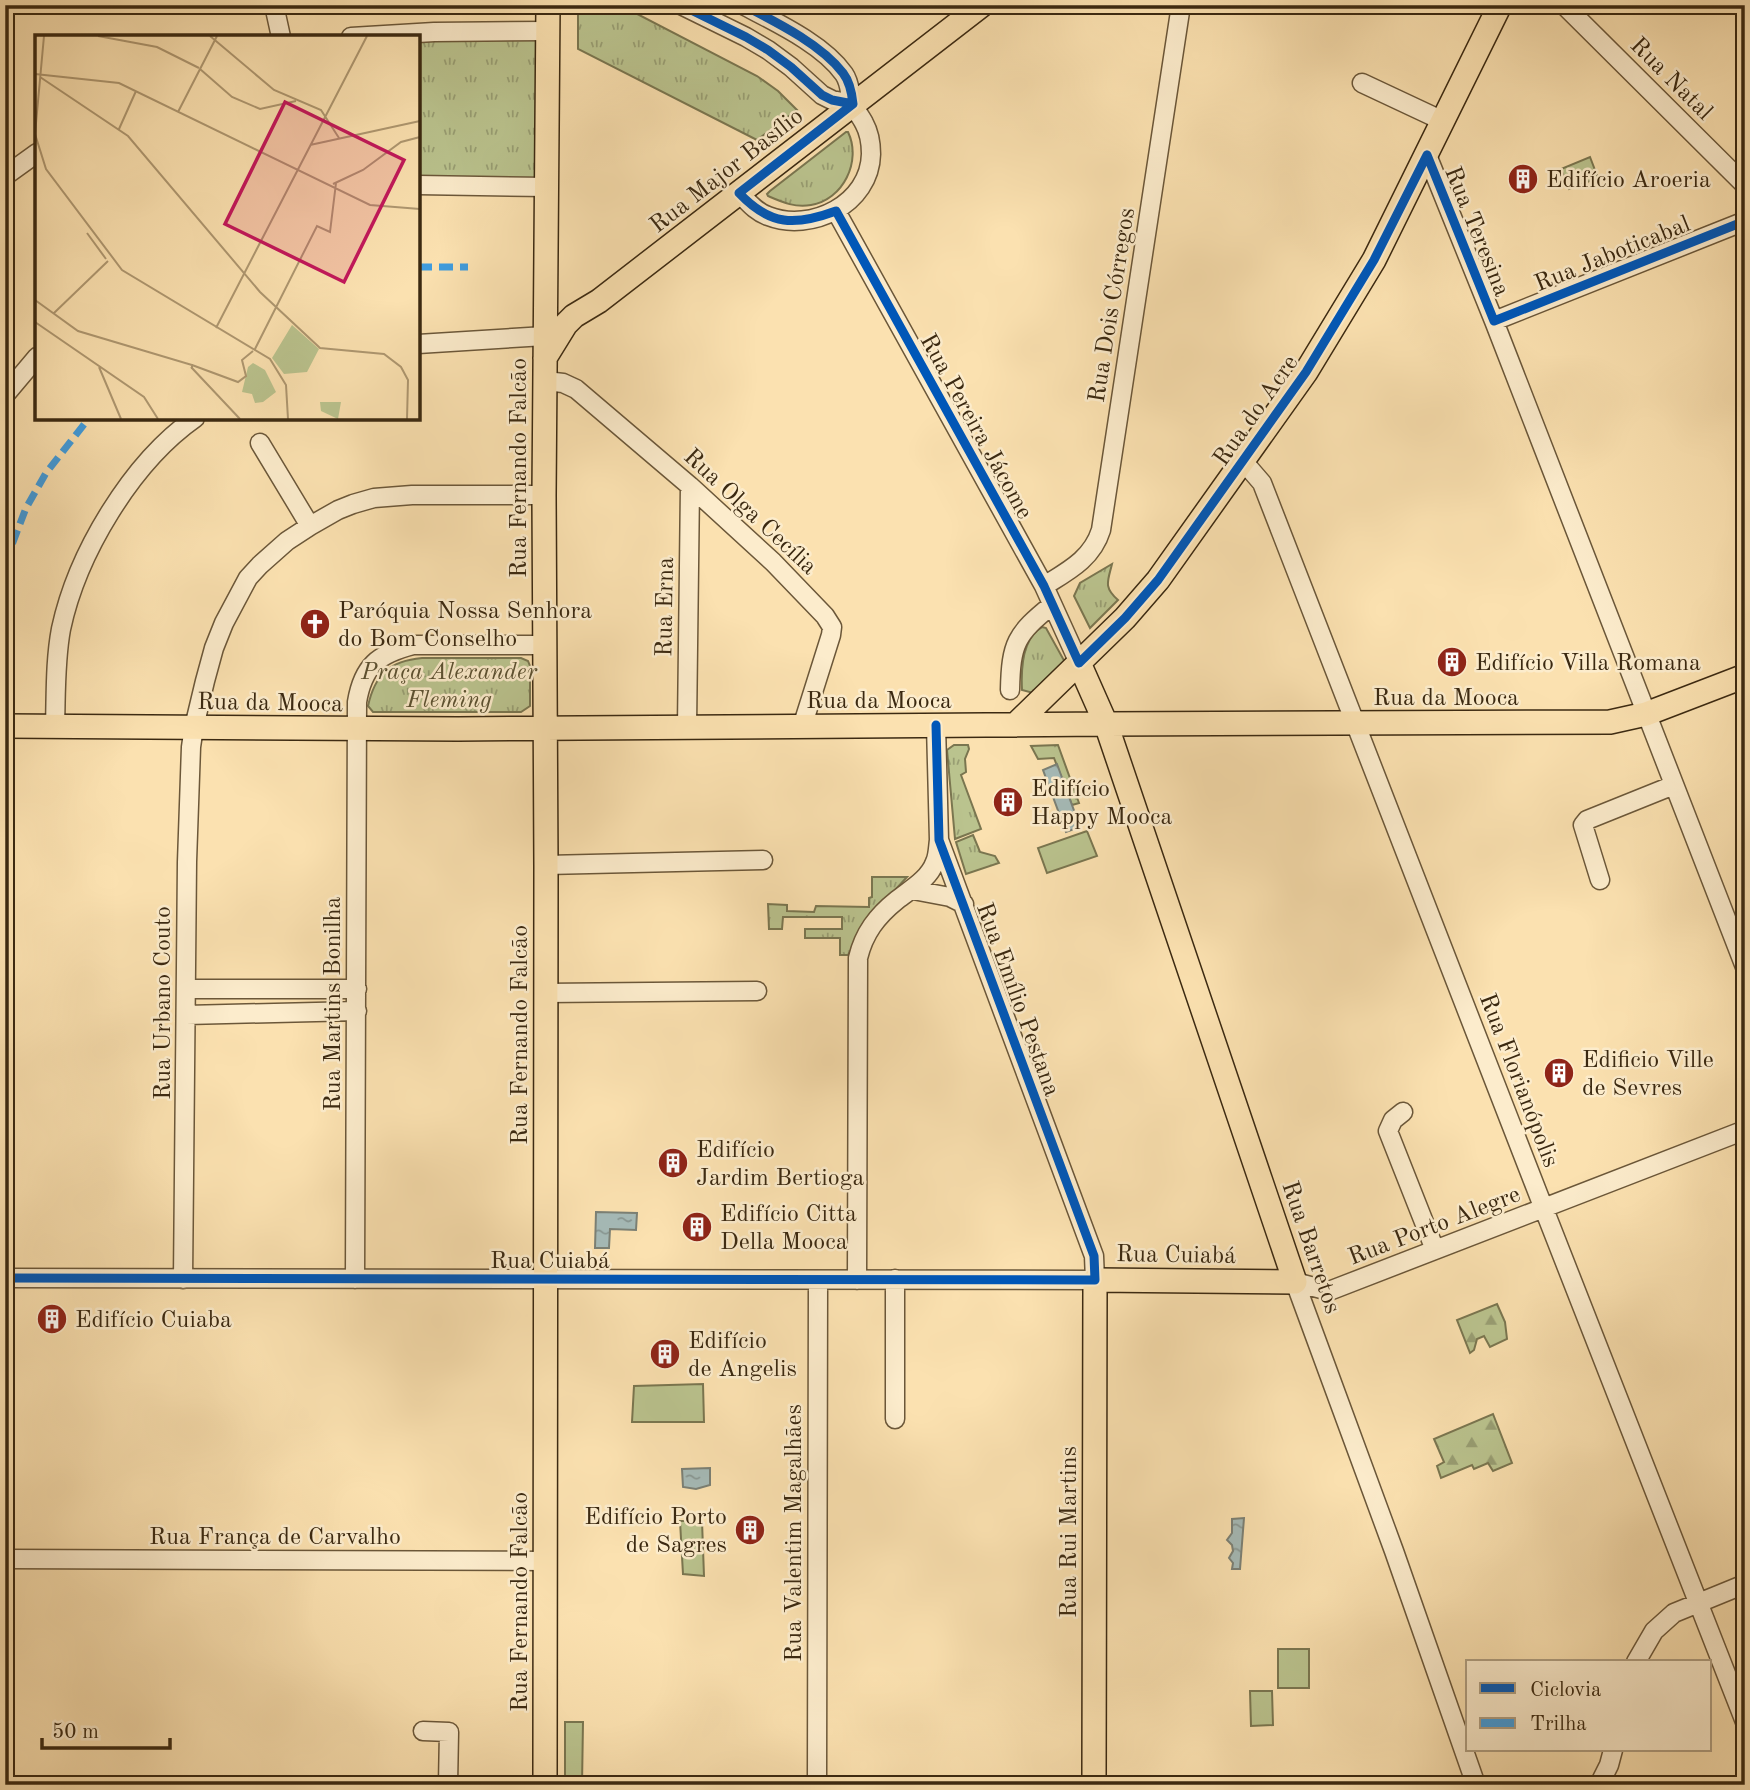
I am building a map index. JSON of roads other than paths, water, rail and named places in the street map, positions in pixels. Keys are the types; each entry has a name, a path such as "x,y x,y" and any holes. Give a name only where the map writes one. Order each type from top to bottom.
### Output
{"main road":[{"name":"Rua Fernando Falcão","path":"545,1785 544,495 548,5"},
{"name":"Rua Major Basílio","path":"545,347 575,316 599,301 982,5"},
{"name":"Rua do Acre","path":"1015,725 1125,618 1158,580 1321,350 1374,260 1500,5"},
{"path":"546,285 555,301 565,307 580,308 599,301"},
{"name":"Rua Pereira Jácome","path":"1079,663 1106,724"},
{"name":"Rua da Mooca","path":"5,726 545,729 1610,722 1646,714 1745,676"},
{"name":"Rua Barretos","path":"1106,724 1296,1282"},
{"name":"Rua Cuiabá","path":"1095,1280 1296,1282"},
{"name":"Rua Rui Martins","path":"1094,1785 1095,1280"}],"street":[{"path":"274,5 281,35"},
{"path":"681,5 768,50 822,95 853,104"},
{"path":"739,193 760,212 780,220 821,216 836,211 859,190 869,169 871,155 864,123 853,104 844,73 815,47 743,5"},
{"name":"Rua Dois Córregos","path":"1044,586 1080,563 1091,552 1101,530 1181,5"},
{"name":"Rua Natal","path":"1564,5 1745,185"},
{"path":"384,35 547,31"},
{"path":"1363,83 1443,121"},
{"path":"5,176 35,154"},
{"name":"Rua Teresina","path":"1427,155 1745,967"},
{"path":"420,185 547,187"},
{"name":"Rua Pereira Jácome","path":"836,211 1044,586 1079,663"},
{"name":"Rua Jaboticabal","path":"1494,321 1745,221"},
{"path":"420,344 545,347"},
{"path":"5,395 35,359"},
{"name":"Rua Olga Cecília","path":"545,381 563,383 576,389 691,486 773,562 825,616 831,626 829,642 802,727"},
{"path":"55,726 57,657 62,628 76,582 89,552 116,501 155,454 193,420"},
{"path":"260,443 310,526"},
{"name":"Rua Florianópolis","path":"1243,461 1262,483 1745,1721"},
{"name":"Rua Erna","path":"687,727 691,486"},
{"name":"Rua Urbano Couto","path":"183,1279 187,862 191,747 214,648 224,623 244,586 260,565 287,541 338,510 374,498 412,495 544,495"},
{"path":"1010,690 1010,662 1017,640 1030,623 1052,605"},
{"name":"Rua Martins Bonilha","path":"355,1279 357,702 360,683 372,666 386,654 412,645 544,645"},
{"name":"Rua Emílio Pestana","path":"936,725 939,840 1094,1256 1095,1280"},
{"path":"1600,880 1583,822 1674,785"},
{"path":"857,1280 858,958 865,934 873,923 927,875 935,862 939,840"},
{"path":"545,865 763,860"},
{"path":"913,890 950,897 964,904"},
{"path":"187,989 357,989"},
{"path":"267,990 268,1013"},
{"path":"545,993 757,991"},
{"path":"186,1015 357,1011"},
{"path":"1403,1112 1388,1130 1435,1251"},
{"name":"Rua Porto Alegre","path":"1296,1282 1329,1291 1745,1130"},
{"name":"Rua Cuiabá","path":"5,1278 1095,1280"},
{"path":"895,1279 895,1419"},
{"name":"Rua Valentim Magalhães","path":"817,1785 818,1280"},
{"name":"Rua Barretos","path":"1296,1282 1476,1785"},
{"name":"Rua França de Carvalho","path":"5,1559 545,1561"},
{"path":"1637,1660 1654,1632 1674,1613 1745,1584"},
{"path":"423,1731 449,1732 448,1785"},
{"path":"1599,1785 1612,1752"}],"water":[{"path":"1057,764 1080,827 1066,832 1043,770"},
{"path":"596,1212 637,1213 636,1230 610,1229 609,1248 595,1248"},
{"path":"710,1468 710,1485 696,1489 683,1487 682,1469"},
{"path":"1244,1518 1240,1569 1232,1569 1233,1563 1229,1558 1233,1551 1232,1545 1227,1540 1232,1533 1232,1519"}],"place":[{"name":"Edifício Aroeria","path":"1523,179"},
{"name":"Paróquia Nossa Senhora do Bom Conselho","path":"315,624"},
{"name":"Edifício Villa Romana","path":"1452,662"},
{"name":"Edifício Happy Mooca","path":"1008,802"},
{"name":"Edificio Ville de Sevres","path":"1559,1073"},
{"name":"Edifício Jardim Bertioga","path":"673,1163"},
{"name":"Edifício Citta Della Mooca","path":"697,1227"},
{"name":"Edifício Cuiaba","path":"52,1319"},
{"name":"Edifício de Angelis","path":"665,1354"},
{"name":"Edifício Porto de Sagres","path":"750,1530"}],"park label":[{"name":"Praça Alexander Fleming","path":"449,685"}]}
